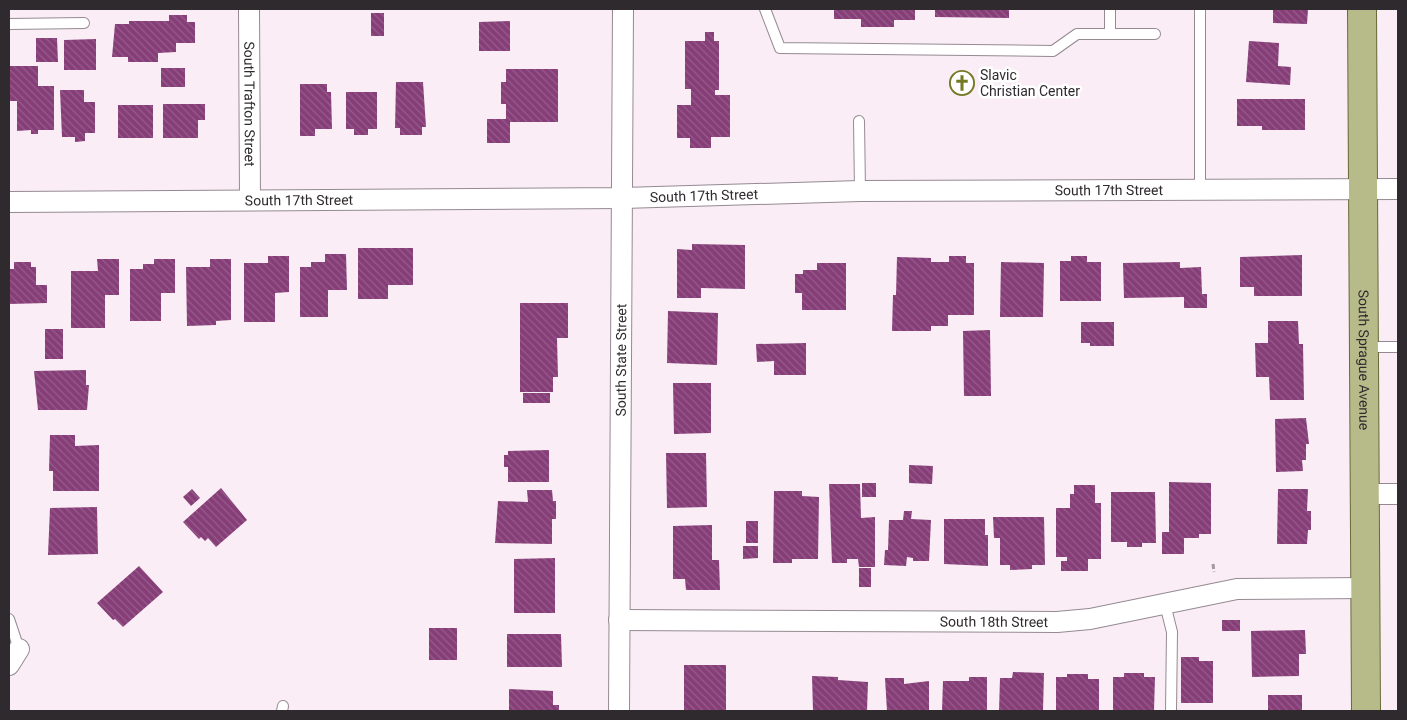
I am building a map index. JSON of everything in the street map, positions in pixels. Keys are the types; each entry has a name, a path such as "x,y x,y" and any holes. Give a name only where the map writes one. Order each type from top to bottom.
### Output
{"main road":[{"name":"South Sprague Avenue","path":"1362,9 1366,711"}],"street":[{"name":"South Trafton Street","path":"249,9 250,200"},
{"name":"South State Street","path":"618,711 623,9"},
{"name":"South 17th Street","path":"9,202 623,198 860,191 1398,189"},
{"path":"1366,494 1398,494"},
{"name":"South 18th Street","path":"619,620 1058,622 1090,619 1236,589 1366,588"}],"lane":[{"path":"765,9 780,48 1053,51 1076,34 1155,34"},
{"path":"1110,9 1110,33"},
{"path":"1200,9 1200,190"},
{"path":"9,24 84,23"},
{"path":"859,121 860,191"},
{"path":"1365,347 1398,347"},
{"path":"1166,604 1172,632 1172,711"},
{"path":"9,619 14,657"}],"building":[{"path":"834,9 915,9 915,20 894,20 894,27 861,27 861,19 834,19"},
{"path":"935,9 1009,9 1009,18 935,17"},
{"path":"1273,9 1308,9 1307,24 1273,23"},
{"path":"371,13 384,13 384,36 371,36"},
{"path":"169,15 187,15 187,22 195,22 195,43 176,43 176,52 158,53 158,62 128,62 128,57 112,57 115,24 129,24 129,21 169,21"},
{"path":"510,21 510,51 479,51 479,22"},
{"path":"705,32 714,32 714,41 719,41 719,90 715,90 715,95 730,95 730,137 711,137 711,148 690,148 690,138 677,138 677,105 691,105 691,89 685,89 685,41 705,41"},
{"path":"36,38 57,38 58,62 36,62"},
{"path":"96,39 96,70 64,70 64,40"},
{"path":"1249,41 1279,43 1278,66 1291,67 1290,85 1246,82"},
{"path":"10,66 38,66 38,86 54,86 54,130 38,130 38,134 31,134 31,130 17,131 17,101 10,101"},
{"path":"161,68 185,68 185,87 161,87"},
{"path":"506,69 558,69 558,122 510,122 510,143 487,143 487,119 506,119 506,104 501,104 501,82 506,82"},
{"path":"396,82 423,82 426,127 422,127 422,135 400,135 400,128 395,128"},
{"path":"300,84 327,84 327,92 331,92 332,129 315,129 315,136 300,136"},
{"path":"60,90 84,90 84,102 95,102 95,133 85,133 85,141 75,142 75,137 62,137"},
{"path":"346,92 377,92 377,129 368,129 368,135 354,135 354,129 346,129"},
{"path":"1237,99 1305,99 1305,130 1262,130 1262,126 1237,126"},
{"path":"163,104 205,104 205,120 198,120 198,138 163,138"},
{"path":"118,105 153,105 153,138 118,138"},
{"path":"692,244 745,245 745,289 701,288 701,298 677,298 677,249 692,250"},
{"path":"358,248 413,248 413,285 388,285 388,299 358,299"},
{"path":"325,254 346,254 347,290 328,290 328,317 300,317 300,267 311,267 311,262 325,262"},
{"path":"1302,255 1302,296 1254,296 1254,287 1240,287 1240,257"},
{"path":"268,256 289,256 289,292 275,293 275,322 244,322 244,263 268,263"},
{"path":"949,256 966,256 966,263 974,263 974,315 948,315 948,326 931,326 931,331 892,331 893,295 896,295 897,257 931,258 931,262 949,262"},
{"path":"1071,256 1087,256 1087,262 1101,262 1101,301 1060,301 1060,261 1071,261"},
{"path":"97,259 119,259 119,295 105,295 105,328 71,328 71,271 98,271"},
{"path":"154,259 175,259 175,293 161,293 161,321 130,321 130,269 143,269 143,264 154,264"},
{"path":"210,259 231,259 231,320 216,321 216,325 187,326 186,267 210,267"},
{"path":"14,262 31,262 31,267 36,267 36,285 47,285 47,303 9,304 9,269 14,269"},
{"path":"1001,262 1044,263 1043,317 1000,317"},
{"path":"1180,262 1180,268 1201,267 1202,294 1207,294 1207,308 1184,308 1184,297 1124,298 1123,263"},
{"path":"817,263 846,263 846,310 802,310 802,293 795,293 795,274 803,274 803,270 817,270"},
{"path":"520,303 568,303 568,338 557,338 558,377 553,377 553,392 520,392"},
{"path":"668,311 718,313 717,365 667,363"},
{"path":"1268,321 1298,321 1299,344 1303,344 1304,400 1270,400 1269,377 1256,377 1255,343 1268,343"},
{"path":"1081,322 1114,322 1114,346 1090,346 1090,343 1081,343"},
{"path":"45,329 63,329 63,359 45,359"},
{"path":"990,330 991,396 964,396 963,331"},
{"path":"806,343 806,375 774,375 774,361 757,362 756,344"},
{"path":"86,370 86,385 89,385 87,410 38,410 34,371"},
{"path":"673,383 711,383 711,433 674,434"},
{"path":"523,393 550,393 550,403 523,403"},
{"path":"1306,418 1309,444 1306,444 1306,460 1302,460 1303,471 1276,472 1275,419"},
{"path":"50,435 75,435 75,446 99,445 99,491 53,491 53,471 49,471"},
{"path":"549,450 549,482 508,482 508,467 504,467 504,455 508,455 508,451"},
{"path":"666,453 706,453 707,507 667,508"},
{"path":"909,465 933,466 932,484 909,483"},
{"path":"1169,482 1211,483 1211,534 1199,534 1199,538 1184,538 1184,554 1162,554 1162,532 1169,532"},
{"path":"862,483 876,483 876,497 862,497"},
{"path":"829,484 860,484 861,518 875,517 875,567 859,567 858,559 847,559 847,563 832,563"},
{"path":"1074,485 1095,485 1095,503 1101,503 1101,559 1088,559 1088,571 1061,571 1061,561 1067,561 1067,557 1056,557 1056,508 1070,508 1070,494 1074,494"},
{"path":"221,488 247,520 216,547 208,538 205,541 201,537 199,539 183,522"},
{"path":"192,489 200,498 191,506 183,497"},
{"path":"1278,489 1308,489 1307,511 1311,511 1311,530 1308,530 1307,544 1277,544"},
{"path":"527,490 552,490 553,501 556,501 556,519 552,519 552,544 495,543 498,501 528,502"},
{"path":"774,491 802,491 802,496 819,497 818,559 792,559 792,563 773,563"},
{"path":"1111,492 1155,492 1156,543 1142,543 1142,547 1127,547 1127,542 1111,542"},
{"path":"97,507 98,554 48,555 50,508"},
{"path":"904,511 912,511 911,519 931,520 929,561 913,561 913,558 907,557 906,566 884,565 885,550 888,550 889,520 903,520"},
{"path":"993,517 1044,517 1045,565 1032,565 1032,569 1010,570 1010,565 1000,565 1000,538 994,538"},
{"path":"944,519 985,519 985,535 988,535 988,566 944,564"},
{"path":"746,521 758,521 758,543 746,543"},
{"path":"712,525 712,560 719,560 720,590 686,590 685,579 673,579 673,526"},
{"path":"743,546 758,546 758,558 743,559"},
{"path":"555,558 555,613 514,613 514,559"},
{"path":"139,566 163,592 123,627 115,619 113,620 97,603"},
{"path":"859,568 871,568 871,587 859,587"},
{"path":"1222,620 1240,620 1240,631 1222,631"},
{"path":"429,628 457,628 457,660 429,660"},
{"path":"1305,630 1306,654 1299,654 1299,676 1252,677 1251,631"},
{"path":"507,634 561,634 562,667 507,667"},
{"path":"1181,657 1199,657 1199,661 1213,661 1213,703 1181,703"},
{"path":"684,665 726,665 726,711 684,711"},
{"path":"1013,672 1044,673 1043,711 999,711 1000,678 1012,678"},
{"path":"1124,673 1144,673 1144,677 1155,677 1154,711 1113,711 1113,677 1124,677"},
{"path":"1067,674 1088,674 1088,679 1099,679 1099,711 1056,710 1056,677 1067,677"},
{"path":"812,676 838,677 838,680 868,682 867,711 813,711"},
{"path":"969,677 987,677 987,711 942,711 943,681 969,681"},
{"path":"885,678 904,678 904,684 929,681 929,711 887,711"},
{"path":"509,689 553,691 553,705 559,705 559,711 509,711"},
{"path":"1268,695 1302,695 1302,711 1268,711"}],"place":[{"name":"Slavic Christian Center","path":"962,83"}]}
